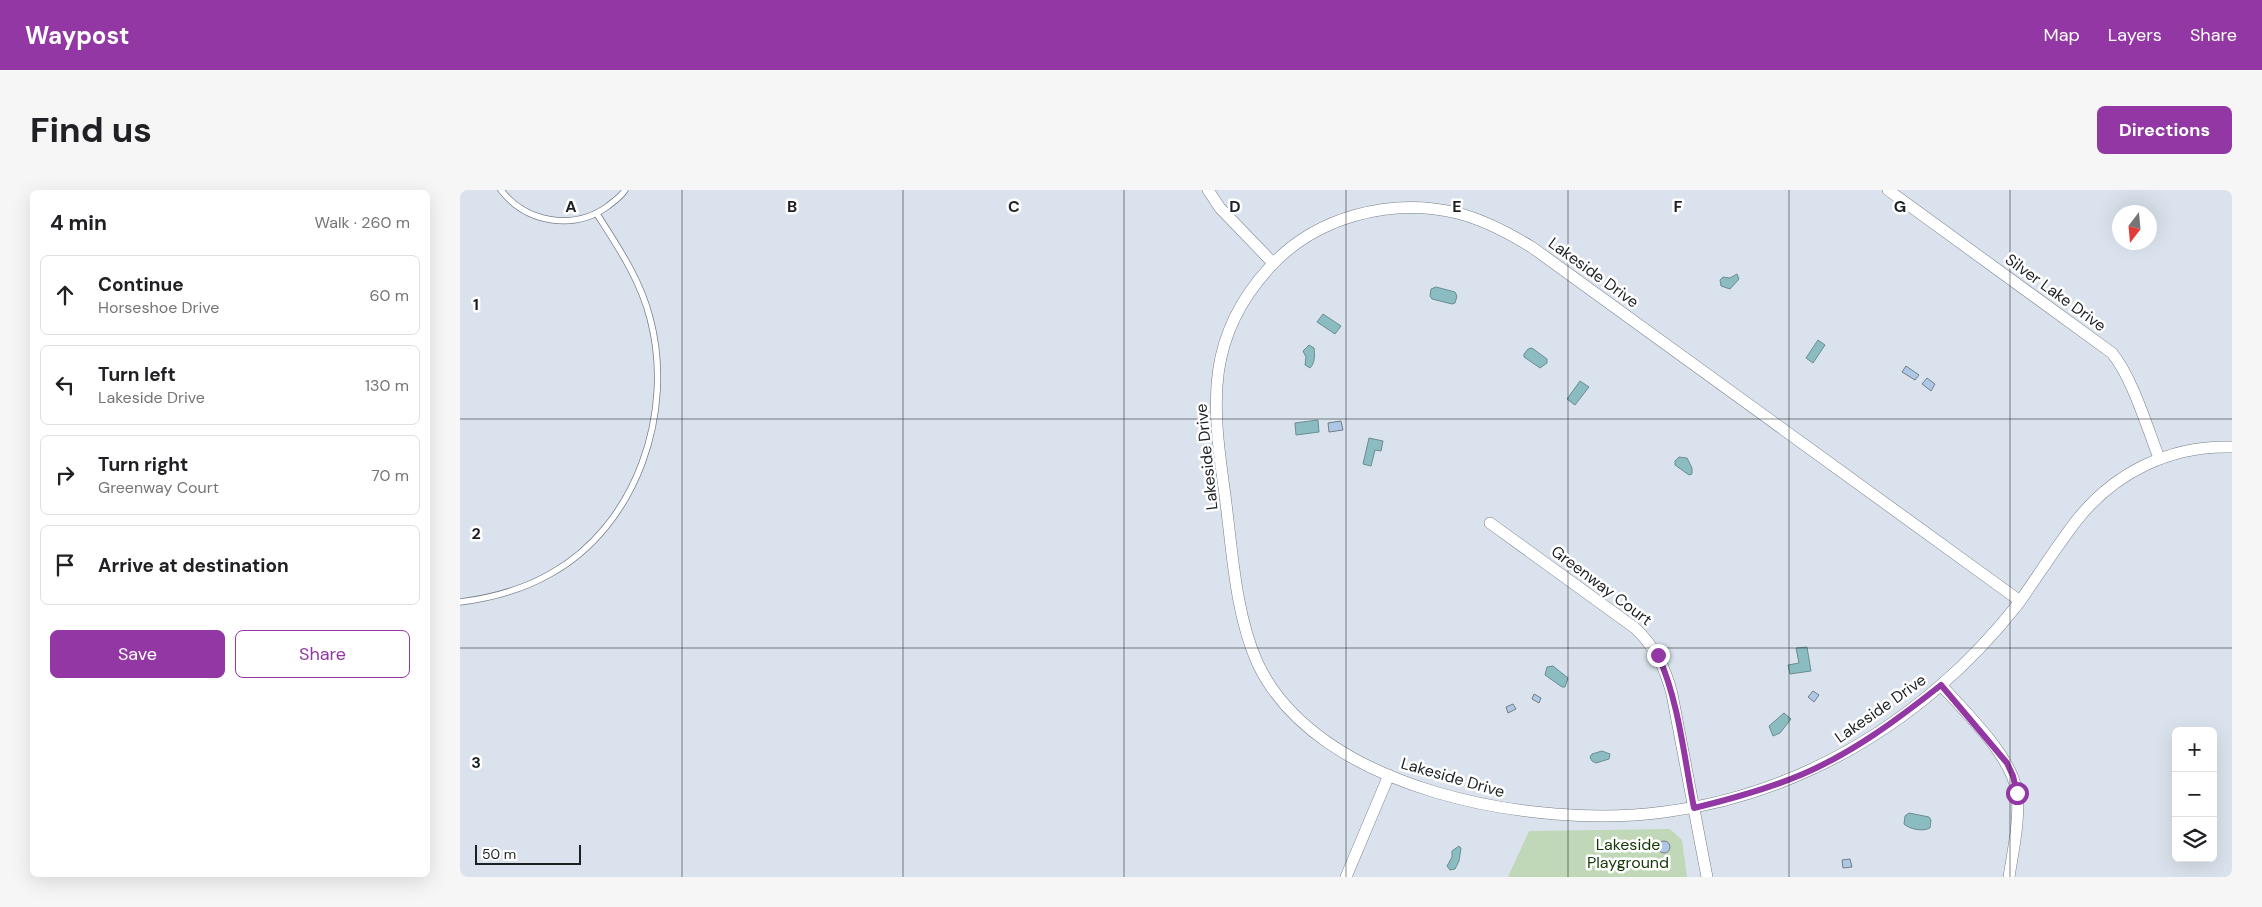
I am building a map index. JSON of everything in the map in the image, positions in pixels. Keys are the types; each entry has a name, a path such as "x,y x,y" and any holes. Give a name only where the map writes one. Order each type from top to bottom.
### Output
{"street":[{"path":"1208,190 1220,208 1273,263"},
{"name":"Silver Lake Drive","path":"1888,190 2112,353 2119,361 2126,375 2159,458"},
{"name":"Lakeside Drive","path":"2020,601 1533,248 1487,223 1457,213 1426,208 1397,208 1365,212 1338,220 1314,231 1273,263 1248,294 1233,321 1217,374 1215,402 1217,432 1240,603 1256,659 1267,680 1302,723 1350,757 1389,775 1474,803 1533,813 1628,816 1694,808 1768,788 1842,754 1905,714 1941,685 1984,642 2020,601 2078,518 2097,498 2136,469 2159,458 2205,447 2232,447"},
{"name":"Greenway Court","path":"1490,523 1635,628 1649,641 1658,655 1668,681 1707,877"},
{"path":"1941,685 1998,750 2013,776 2017,793 2018,812 2009,877"},
{"path":"1346,877 1389,775"}],"lane":[{"path":"501,190 510,202 537,218 567,222 597,214 622,195 625,190"},
{"path":"460,602 489,598 522,586 550,574 569,561 602,532 626,499 641,466 653,428 659,379 650,318 634,274 597,214"}],"green space":[{"name":"Lakeside Playground","path":"1670,829 1682,840 1687,877 1508,877 1529,831"}],"water":[{"path":"1737,274 1739,279 1730,289 1721,286 1720,280 1723,277 1730,278"},
{"path":"1436,287 1455,292 1457,296 1455,303 1432,299 1430,296 1431,289"},
{"path":"1323,314 1341,326 1335,334 1317,322"},
{"path":"1818,340 1825,345 1813,363 1806,358"},
{"path":"1309,345 1314,348 1314,361 1310,368 1305,365 1306,357 1303,351"},
{"path":"1532,348 1547,359 1547,363 1540,368 1524,357 1528,349"},
{"path":"1580,381 1589,387 1575,405 1567,399"},
{"path":"1318,420 1319,432 1296,435 1295,423"},
{"path":"1369,438 1383,441 1381,451 1375,450 1371,466 1363,464"},
{"path":"1679,457 1687,458 1692,468 1692,474 1689,475 1675,465 1675,461"},
{"path":"1807,647 1811,671 1790,674 1788,665 1799,663 1796,648"},
{"path":"1553,666 1568,678 1565,687 1562,687 1545,675 1547,667"},
{"path":"1784,713 1791,719 1780,733 1773,736 1769,726"},
{"path":"1602,751 1610,754 1609,759 1596,763 1592,761 1590,757 1592,754"},
{"path":"1909,813 1929,817 1931,820 1930,828 1920,830 1906,826 1904,824 1905,816"},
{"path":"1459,846 1461,848 1459,861 1455,869 1450,870 1447,866 1452,857 1452,851"}],"building":[{"path":"1906,366 1919,375 1915,380 1902,372"},
{"path":"1927,378 1935,384 1931,391 1922,384"},
{"path":"1341,421 1343,430 1329,432 1328,423"},
{"path":"1813,691 1819,695 1814,702 1808,697"},
{"path":"1534,694 1541,698 1539,703 1532,699"},
{"path":"1513,704 1516,709 1508,713 1506,707"},
{"path":"1662,841 1666,841 1670,847 1666,853 1662,853 1658,849 1658,845"},
{"path":"1850,859 1852,867 1843,868 1842,860"}],"route":[{"path":"1658,655 1672,694 1694,808 1768,788 1804,773 1872,736 1905,714 1941,685 1998,750 2013,776 2017,793"}]}
